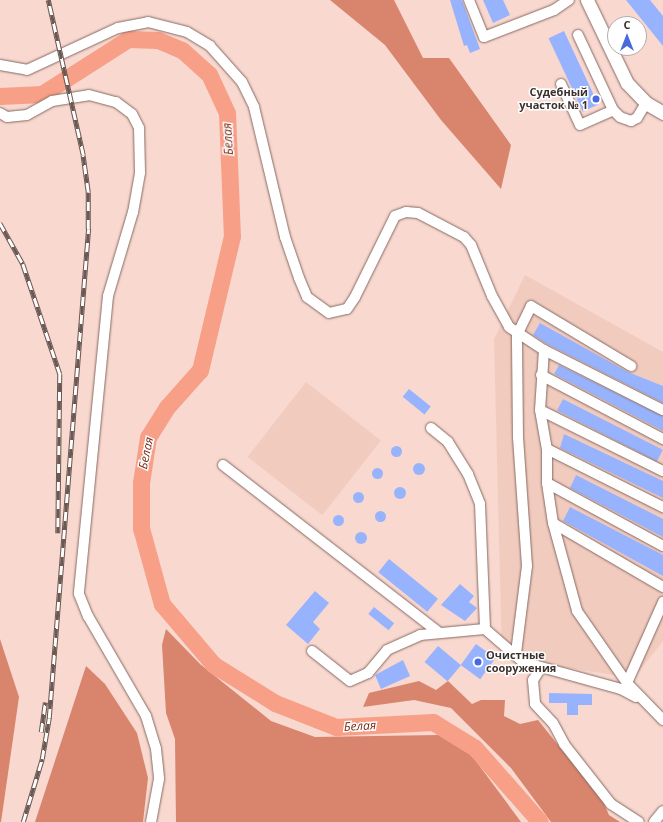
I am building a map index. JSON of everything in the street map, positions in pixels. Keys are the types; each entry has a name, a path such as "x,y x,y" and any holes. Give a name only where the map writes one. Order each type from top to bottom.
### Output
{"main road":[{"path":"587,0 618,68 646,103 663,113"}],"street":[{"path":"469,0 484,37 554,10 569,0"},
{"path":"0,65 27,70 134,24 166,25 187,32 214,50 242,82 254,108 285,237 308,297 319,308 336,314 347,309 395,216 406,212 418,213 451,228 471,245 492,296 517,335 663,410"},
{"path":"578,35 613,110 620,118 631,121 637,118 646,103"},
{"path":"561,84 580,125 613,110"},
{"path":"0,113 8,117 27,115 52,101 89,95 116,102 132,114 139,128 140,173 133,212 108,296 79,594 150,729 159,779 151,822"},
{"path":"516,653 527,566 518,438 517,335 531,306 631,366"},
{"path":"544,350 541,375 540,410 547,448 547,483 553,523 577,610 627,683 663,720"},
{"path":"541,375 663,439"},
{"path":"540,410 663,471"},
{"path":"431,428 448,442 468,474 480,504 485,629"},
{"path":"547,448 663,507"},
{"path":"223,465 438,632"},
{"path":"547,483 663,546"},
{"path":"553,523 663,587"},
{"path":"627,683 663,602"},
{"path":"312,651 350,681 368,673 387,650 420,635 438,632 485,629 516,653 524,662 540,669 621,689 643,701"},
{"path":"540,669 534,680 535,704 553,723 564,744 611,804 639,822"},
{"path":"654,822 663,811"}],"shaded area":[{"path":"330,0 394,0 423,58 449,58 511,145 501,189 441,120 385,45"},
{"path":"525,275 663,352 663,641 634,678 502,658 494,339"},
{"path":"306,382 381,440 322,515 248,457"},
{"path":"166,629 200,664 271,721 315,737 438,735 470,753 521,822 176,822 175,739 166,713 162,645"},
{"path":"0,639 19,697 1,822 0,822"},
{"path":"86,666 105,684 137,733 148,778 143,822 35,822"},
{"path":"419,681 436,690 448,681 472,704 481,700 505,700 504,716 520,724 538,720 603,801 609,815 620,822 551,822 511,768 451,708 414,700 363,707 369,693"}],"building":[{"path":"450,0 462,0 480,49 470,53 467,45 464,46"},
{"path":"483,0 503,0 510,15 493,23"},
{"path":"626,0 650,0 663,16 663,46 647,26 647,16 639,16"},
{"path":"564,31 598,104 583,112 549,38"},
{"path":"540,323 628,372 663,386 663,403 547,344 533,335"},
{"path":"559,365 663,416 663,431 554,374"},
{"path":"409,389 431,407 424,414 403,397"},
{"path":"563,399 663,450 657,461 557,411"},
{"path":"564,434 663,481 663,498 560,448"},
{"path":"396,445 400,447 402,451 400,455 396,457 392,455 390,451 392,447"},
{"path":"419,463 423,465 425,469 423,473 419,475 415,473 413,469 415,465"},
{"path":"377,467 381,469 383,473 381,477 377,479 373,477 371,473 373,469"},
{"path":"576,475 663,519 663,537 570,488"},
{"path":"398,487 402,487 406,493 402,499 398,499 394,495 394,491"},
{"path":"358,491 362,493 364,497 362,501 358,503 354,501 352,497 354,493"},
{"path":"570,507 663,555 663,576 563,521"},
{"path":"380,510 384,512 386,516 384,520 380,522 376,520 374,516 376,512"},
{"path":"338,514 342,516 344,520 342,524 338,526 334,524 332,520 334,516"},
{"path":"361,532 365,534 367,538 365,542 361,544 357,542 355,538 357,534"},
{"path":"389,559 438,599 427,612 378,572"},
{"path":"460,584 474,596 469,602 477,608 465,621 441,605"},
{"path":"315,591 329,603 313,622 320,629 308,644 286,625"},
{"path":"374,607 394,623 389,630 368,614"},
{"name":"Очистные сооружения","path":"476,644 495,658 480,679 461,665"},
{"path":"438,646 461,665 447,681 425,662"},
{"path":"403,660 410,676 381,689 375,675"},
{"path":"549,693 592,694 592,705 578,705 578,715 567,715 567,703 549,703"}],"waterway":[{"name":"Белая","path":"0,96 42,94 128,39 158,40 182,50 209,74 227,113 232,236 200,370 167,407 148,437 141,483 141,528 162,604 214,665 275,703 336,727 433,722 475,748 540,822"}],"railway":[{"path":"23,822 42,759 49,718 88,229 88,192 83,155 48,0"},
{"path":"0,223 23,264 60,374 58,533"},
{"path":"41,732 45,702"}],"place":[{"name":"Судебный участок № 1","path":"596,99"},
{"name":"Очистные сооружения","path":"478,662"}]}
